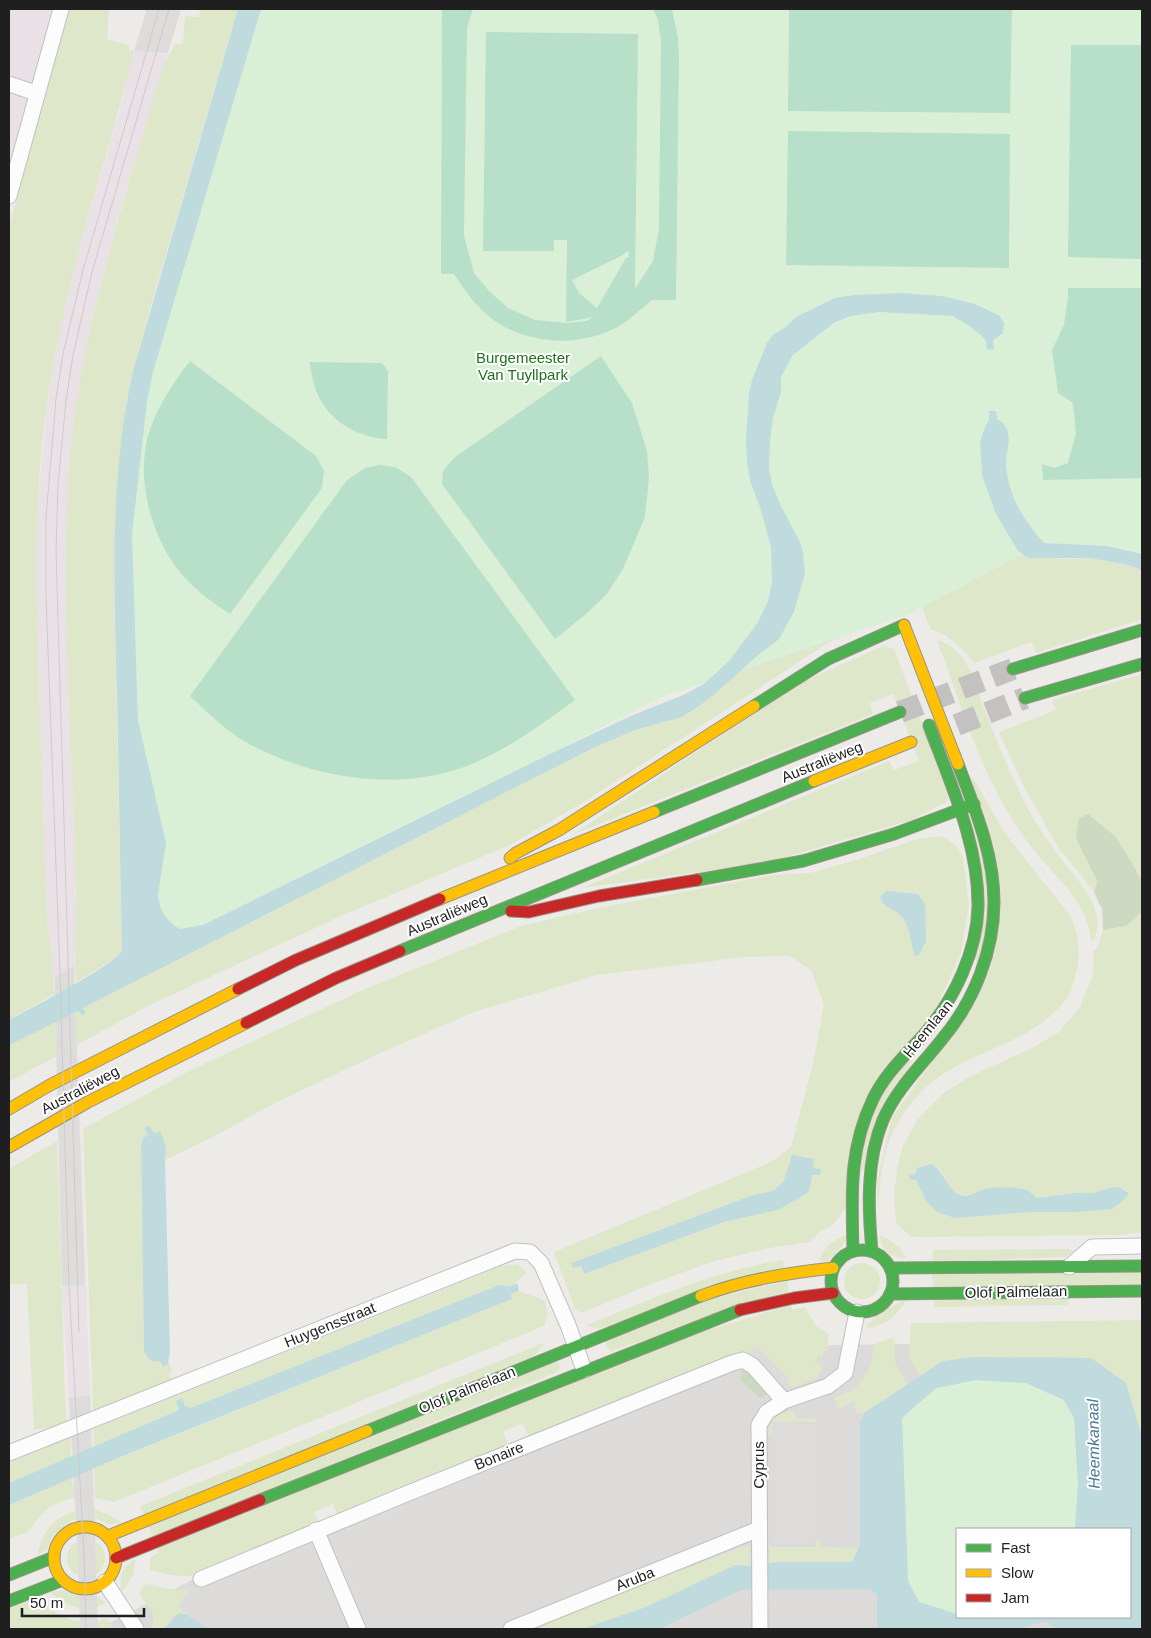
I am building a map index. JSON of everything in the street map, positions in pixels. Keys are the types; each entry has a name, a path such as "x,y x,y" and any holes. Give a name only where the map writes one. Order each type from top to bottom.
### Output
{"street":[{"path":"9,194 61,9"},
{"path":"9,84 36,93"},
{"path":"490,878 516,853 566,825 828,659 899,627 900,648"},
{"name":"Heemlaan","path":"872,1252 870,1182 877,1138 890,1104 913,1071 950,1030 973,994 988,952 994,904 990,858 974,804 899,627"},
{"path":"1013,669 1142,630"},
{"path":"1025,698 1142,664"},
{"name":"Heemlaan","path":"853,1251 852,1178 860,1135 874,1098 896,1064 935,1021 956,988 972,948 978,907 974,864 959,809 923,710"},
{"name":"Australiëweg","path":"9,1109 50,1084 296,960 490,878 900,712"},
{"name":"Australiëweg","path":"9,1147 88,1102 336,978 497,910 912,742"},
{"path":"497,910 529,912 599,896 719,877 803,860 894,834 974,804"},
{"name":"Olof Palmelaan","path":"1069,1267 1092,1247 1142,1246"},
{"name":"Huygensstraat","path":"9,1453 515,1251 530,1252 541,1263 568,1326 584,1370"},
{"path":"853,1251 872,1252 886,1261 890,1268 893,1281 890,1294 882,1305 870,1311 857,1312 842,1306 833,1293 830,1280 833,1268 841,1257 853,1251"},
{"name":"Olof Palmelaan","path":"890,1268 1142,1266"},
{"name":"Olof Palmelaan","path":"108,1536 725,1287 791,1273 833,1268"},
{"name":"Olof Palmelaan","path":"890,1294 1142,1290"},
{"name":"Olof Palmelaan","path":"116,1558 733,1312 794,1298 833,1293"},
{"name":"Cyprus","path":"760,1629 758,1529 759,1425 767,1412 784,1401 828,1386 845,1373 857,1312"},
{"name":"Bonaire","path":"201,1579 316,1530 732,1362 743,1360 753,1366 784,1401"},
{"path":"78,1528 94,1528 108,1536 114,1546 116,1558 113,1571 105,1582 92,1588 84,1589 76,1588 63,1580 56,1570 54,1557 58,1542 64,1535 78,1528"},
{"name":"Aruba","path":"511,1629 758,1529"},
{"path":"316,1530 358,1629"},
{"path":"9,1575 54,1557"},
{"path":"9,1601 63,1580"},
{"path":"105,1582 136,1629"}],"shaded area":[{"path":"9,9 73,9 9,196"},
{"path":"147,9 181,9 122,203 88,336 71,447 66,545 75,869 76,929 74,966 96,1552 80,1629 78,1554 62,1286 54,994 48,934 45,870 36,582 38,500 47,406 60,326 77,257"},
{"path":"147,9 181,9 168,53 134,51"},
{"path":"74,966 85,1285 62,1286 55,977"},
{"path":"1142,1341 1142,1629 98,1629 207,1572 737,1352 744,1352 757,1346"},
{"path":"757,1346 790,1380 782,1387 749,1354"},
{"path":"696,1385 700,1393 653,1412 650,1403"},
{"path":"90,1395 98,1629 80,1629 78,1554 69,1398"},
{"path":"638,1408 642,1416 594,1436 590,1427"},
{"path":"772,1424 815,1424 814,1543 771,1543"},
{"path":"579,1432 582,1440 543,1456 540,1447"},
{"path":"522,1455 525,1463 476,1483 473,1475"},
{"path":"463,1479 466,1487 418,1506 415,1498"},
{"path":"403,1503 407,1511 348,1535 344,1527"},
{"path":"342,1544 364,1596 354,1600 333,1548"},
{"path":"297,1545 301,1554 239,1579 235,1571"}],"green space":[{"path":"69,9 109,9 107,39 129,45 129,51 134,51 64,310 47,404 39,475 37,545 38,651 48,934 50,934 54,994 9,1020 9,227"},
{"path":"200,9 238,9 153,298 126,404 114,585 122,951 117,957 76,982 75,865 66,581 68,491 75,411 87,343 103,275 155,92 175,44 183,44 185,16 199,17"},
{"name":"Burgemeester Van Tuyllpark","path":"254,9 1142,9 1142,554 1107,546 1044,543 909,614 657,699 552,753 203,925 183,929 172,925 162,911 158,895 166,843 138,720 132,534 145,386"},
{"path":"442,9 473,9 467,27 464,235 474,273 489,291 508,308 535,320 567,323 586,321 594,317 566,322 567,240 554,240 554,251 483,251 486,32 638,34 635,289 653,261 659,228 661,42 658,20 653,9 672,9 678,38 679,57 676,300 652,300 619,326 602,334 564,341 544,340 507,328 491,318 468,294 454,274 441,274","holes":["627,251 629,257 626,258 597,308 579,293 572,280 623,255"]},
{"path":"789,9 1012,9 1010,113 788,111"},
{"path":"1071,45 1142,45 1142,259 1068,257"},
{"path":"788,131 1010,134 1009,268 786,265"},
{"path":"1068,288 1142,288 1142,478 1043,480 1042,464 1054,468 1068,463 1076,433 1073,403 1058,393 1052,350 1064,325"},
{"path":"601,356 632,403 647,451 649,478 645,517 623,569 607,594 555,639 442,484 443,471 455,457"},
{"path":"190,361 316,456 324,471 322,488 230,614 213,603 188,581 167,554 153,521 145,486 145,452 151,428 168,392"},
{"path":"309,362 382,363 388,371 387,439 352,430 333,416 319,397 314,385"},
{"path":"883,445 1058,559 1090,558 1128,565 1142,570 1142,619 1036,653 1031,642 974,663 955,642 930,629 911,577"},
{"path":"380,465 395,467 411,477 575,700 525,735 499,751 472,764 445,773 388,780 330,773 302,766 275,756 233,734 190,696 347,480 365,468"},
{"path":"909,614 831,641 587,800 510,845 343,915 150,1005 9,1082 9,1045 78,1010 81,1016 86,1013 83,1008 593,748 635,730 682,717 716,693 741,670"},
{"path":"937,640 954,649 966,663 1011,774 1035,821 1078,879 1092,902 1096,914 1097,927 1094,940 1091,941 1084,915 1071,893 1036,853 1018,829 1003,804 978,751"},
{"path":"883,646 894,649 949,795 946,802 911,820 766,863 582,888 889,761 894,770 919,761 893,694 870,703 873,714 572,835 798,684"},
{"path":"1142,674 1142,880 1116,837 1076,839 1097,881 1094,892 1058,847 1024,787 999,732 1056,710 1052,700"},
{"path":"972,776 1004,832 1069,914 1077,937 1079,953 1077,969 1069,995 1055,1012 1037,1026 1018,1037 957,1066 938,1078 921,1092 909,1106 893,1132 888,1145 881,1173 878,1206 877,1180 892,1117 977,1000"},
{"path":"1088,814 1116,837 1142,880 1142,912 1126,926 1103,930 1102,909 1094,892 1097,881 1076,839 1079,818"},
{"path":"942,836 955,845 963,857 969,905 961,953 846,1207 835,1223 809,1242 769,1248 715,1261 651,1284 582,1313 575,1309 554,1252 771,1162 791,1147 813,1063 824,1005 811,970 789,956 745,957 598,975 474,1012 387,1050 277,1102 211,1138 165,1160 166,1148 154,1133 144,1129 148,1135 143,1138 141,1145 144,1351 160,1361 163,1367 169,1364 172,1372 169,1374 172,1381 93,1413 83,1129 187,1072 367,988 521,926 603,907 773,875 811,873 921,838","holes":["821,1169 812,1174 778,1210 724,1222 584,1274 581,1266 571,1263 753,1195 773,1191 784,1180"]},
{"path":"1142,912 1142,1232 1119,1235 911,1237 896,1223 894,1195 897,1169 903,1146 918,1119 945,1092 973,1075 1032,1048 1059,1032 1080,1007 1093,975 1093,952 1098,947 1103,930 1126,926","holes":["940,1169 949,1186 957,1194 973,1196 984,1189 1011,1188 1025,1189 1037,1198 1074,1193 1093,1193 1118,1187 1128,1193 1075,1212 1029,1212 926,1201 916,1180 910,1175"]},
{"path":"57,1141 66,1424 34,1430 27,1284 9,1284 9,1169"},
{"path":"846,1235 848,1236 846,1240 833,1256 827,1261 819,1261 829,1245"},
{"path":"880,1235 896,1245 907,1258 896,1257 888,1253 882,1246"},
{"path":"1068,1249 1074,1251 1065,1257 933,1262 933,1250"},
{"path":"783,1260 784,1268 599,1329 587,1325 659,1296 732,1271"},
{"path":"862,1263 869,1264 875,1268 879,1274 879,1288 875,1294 869,1298 862,1299 855,1298 849,1294 845,1288 844,1281 845,1274 849,1268 855,1264"},
{"path":"518,1264 526,1272 518,1281 512,1284 499,1285 191,1408 185,1406 182,1399 179,1410 94,1447 93,1429 502,1266"},
{"path":"1142,1271 1142,1286 933,1287 932,1273"},
{"path":"787,1281 789,1292 611,1351 608,1349 605,1341 718,1297"},
{"path":"519,1291 544,1300 548,1313 544,1326 114,1502 95,1498 94,1468 512,1299 511,1294"},
{"path":"1069,1295 1069,1305 934,1307 934,1298"},
{"path":"906,1300 891,1319 881,1325 868,1328 867,1326 870,1322 879,1314"},
{"path":"791,1305 792,1310 805,1307 816,1326 829,1335 827,1351 824,1351 822,1357 818,1356 815,1362 823,1366 818,1378 795,1387 790,1386 787,1383 789,1380 757,1347 749,1354 737,1352 528,1436 523,1424 503,1431 508,1445 337,1514 333,1504 314,1512 318,1522 204,1569 205,1572 183,1576 150,1570 150,1557 159,1553 157,1549 645,1349"},
{"path":"1141,1320 1141,1434 1126,1383 1091,1358 974,1357 943,1361 920,1377 909,1357 911,1323"},
{"path":"892,1338 895,1341 895,1362 908,1385 865,1412 856,1413 855,1401 838,1409 835,1398 856,1389 871,1365 874,1344"},
{"path":"546,1342 534,1356 144,1515 140,1506"},
{"path":"558,1361 560,1366 558,1372 153,1537 148,1525"},
{"path":"742,1369 748,1372 768,1392 761,1399 740,1380"},
{"path":"976,1380 1026,1383 1064,1400 1074,1418 1078,1484 1075,1528 956,1528 956,1614 919,1602 908,1581 902,1418 936,1388"},
{"path":"793,1411 797,1418 816,1419 816,1422 772,1422 772,1435 768,1434 772,1420"},
{"path":"70,1437 71,1457 9,1483 9,1463"},
{"path":"72,1477 75,1497 52,1505 38,1518 29,1531 9,1539 9,1505"},
{"path":"86,1508 109,1515 122,1523 110,1525 85,1516 70,1521 52,1537 48,1548 37,1556 43,1537 53,1523 67,1514"},
{"path":"86,1539 93,1540 99,1545 104,1551 104,1565 99,1571 93,1576 86,1577 79,1576 73,1571 68,1565 67,1558 68,1551 73,1545 79,1540"},
{"path":"816,1541 820,1541 820,1547 859,1548 852,1562 779,1562 769,1564 770,1547 816,1547"},
{"path":"749,1544 749,1566 735,1565 646,1608 582,1629 530,1629"},
{"path":"136,1559 133,1576 123,1591 121,1591 120,1581 122,1572 127,1565"},
{"path":"146,1584 176,1590 189,1590 178,1606 187,1615 180,1614 170,1621 164,1629 153,1629 153,1613 139,1593"},
{"path":"63,1590 82,1596 93,1595 106,1602 92,1608 76,1607 62,1602 50,1592"},
{"path":"27,1600 29,1604 39,1600 55,1612 79,1621 107,1618 115,1629 9,1629 9,1607"}],"water":[{"path":"238,9 261,9 153,372 147,402 132,534 138,720 166,843 158,895 164,915 180,929 203,925 552,753 633,715 681,696 704,684 730,660 758,622 768,601 772,581 771,547 760,507 750,481 747,463 746,441 749,393 752,380 767,343 773,335 786,327 796,317 835,298 854,295 902,293 942,296 975,304 1000,316 1004,323 1003,333 993,340 994,349 987,350 986,341 981,335 953,316 878,312 851,316 835,322 792,356 781,377 781,392 773,418 770,440 769,468 772,484 781,506 800,542 805,573 794,612 779,639 699,706 682,717 635,730 593,748 83,1008 86,1013 82,1016 78,1011 9,1045 9,1020 88,976 116,958 122,951 114,574 117,492 125,411 133,371"},
{"path":"989,411 996,411 997,419 1006,427 1008,432 1009,443 1006,469 1014,500 1028,523 1044,543 1107,546 1142,554 1142,570 1128,565 1090,558 1029,558 1018,551 996,514 982,475 980,441 989,420"},
{"path":"886,891 918,894 925,904 926,941 919,955 915,956 904,919 882,901 880,897"},
{"path":"150,1126 154,1133 161,1132 166,1148 170,1354 169,1364 163,1367 160,1361 154,1362 150,1360 144,1351 141,1145 143,1138 148,1135 144,1128"},
{"path":"792,1155 814,1159 813,1168 821,1169 820,1175 812,1175 809,1192 778,1210 724,1222 584,1274 581,1266 573,1268 571,1263 753,1195 773,1191 784,1180"},
{"path":"932,1164 940,1171 955,1192 962,1195 969,1195 992,1188 1026,1190 1037,1198 1074,1193 1093,1193 1118,1187 1129,1193 1123,1201 1112,1209 1075,1212 1029,1212 955,1218 937,1212 926,1201 916,1180 909,1179 910,1175 915,1174 917,1168"},
{"path":"517,1283 519,1291 511,1294 512,1299 118,1458 9,1505 9,1483 179,1410 176,1401 182,1398 185,1406 191,1408 499,1285 508,1286"},
{"name":"Heemkanaal","path":"974,1357 1091,1358 1126,1383 1141,1434 1142,1629 1056,1629 1047,1621 1019,1629 877,1629 877,1594 869,1589 741,1590 659,1629 582,1629 646,1607 735,1565 749,1566 779,1562 852,1562 860,1545 860,1422 865,1412 943,1361","holes":["976,1380 1026,1383 1064,1400 1074,1418 1078,1484 1075,1528 1131,1528 1131,1618 956,1618 956,1614 919,1602 908,1581 902,1418 936,1388"]},
{"path":"180,1613 187,1615 209,1629 164,1629"}],"tunnel":[{"path":"900,712 1013,669"},
{"path":"926,737 1025,698"}],"tram line":[{"path":"86,1629 84,1553 69,1285 46,597 46,517 56,399 63,354 83,270 159,9"},
{"path":"79,1332 56,551 58,484 66,401 73,355 92,272 169,9"}],"traffic: fast":[{"path":"754,706 828,659 904,625"},
{"path":"1013,669 1142,630"},
{"path":"1025,698 1142,664"},
{"path":"654,812 900,712"},
{"path":"853,1251 853,1174 855,1155 865,1118 884,1080 927,1031 947,1003 963,973 974,940 977,924 977,883 974,860 962,814 929,725"},
{"path":"872,1251 869,1201 871,1168 877,1136 883,1120 895,1097 954,1024 964,1008 980,974 990,939 994,902 991,867 982,832 958,764"},
{"path":"400,951 814,781"},
{"path":"697,880 803,861 894,834 974,804"},
{"path":"856,1250 868,1250 884,1259 891,1269 893,1281 891,1293 884,1303 868,1312 856,1312 845,1307 836,1298 831,1287 831,1275 836,1264 845,1255 856,1250"},
{"path":"890,1268 1142,1266"},
{"path":"890,1294 1142,1291"},
{"path":"367,1431 701,1296"},
{"path":"260,1500 740,1310"},
{"path":"9,1575 54,1557"},
{"path":"9,1601 63,1580"}],"traffic: slow":[{"path":"904,625 958,764"},
{"path":"510,858 559,830 754,706"},
{"path":"814,781 911,742"},
{"path":"440,899 654,812"},
{"path":"9,1109 50,1085 238,989"},
{"path":"9,1147 88,1102 246,1023"},
{"path":"701,1296 717,1290 766,1278 833,1268"},
{"path":"108,1536 367,1431"},
{"path":"85,1527 97,1529 107,1536 114,1546 116,1558 114,1570 107,1580 97,1587 85,1589 73,1587 63,1580 56,1570 54,1558 56,1546 63,1536 73,1529 85,1527"}],"traffic: jam":[{"path":"511,911 529,912 599,896 697,880"},
{"path":"238,989 296,960 440,899"},
{"path":"246,1023 336,978 400,951"},
{"path":"740,1310 794,1298 833,1293"},
{"path":"116,1558 260,1500"}]}
